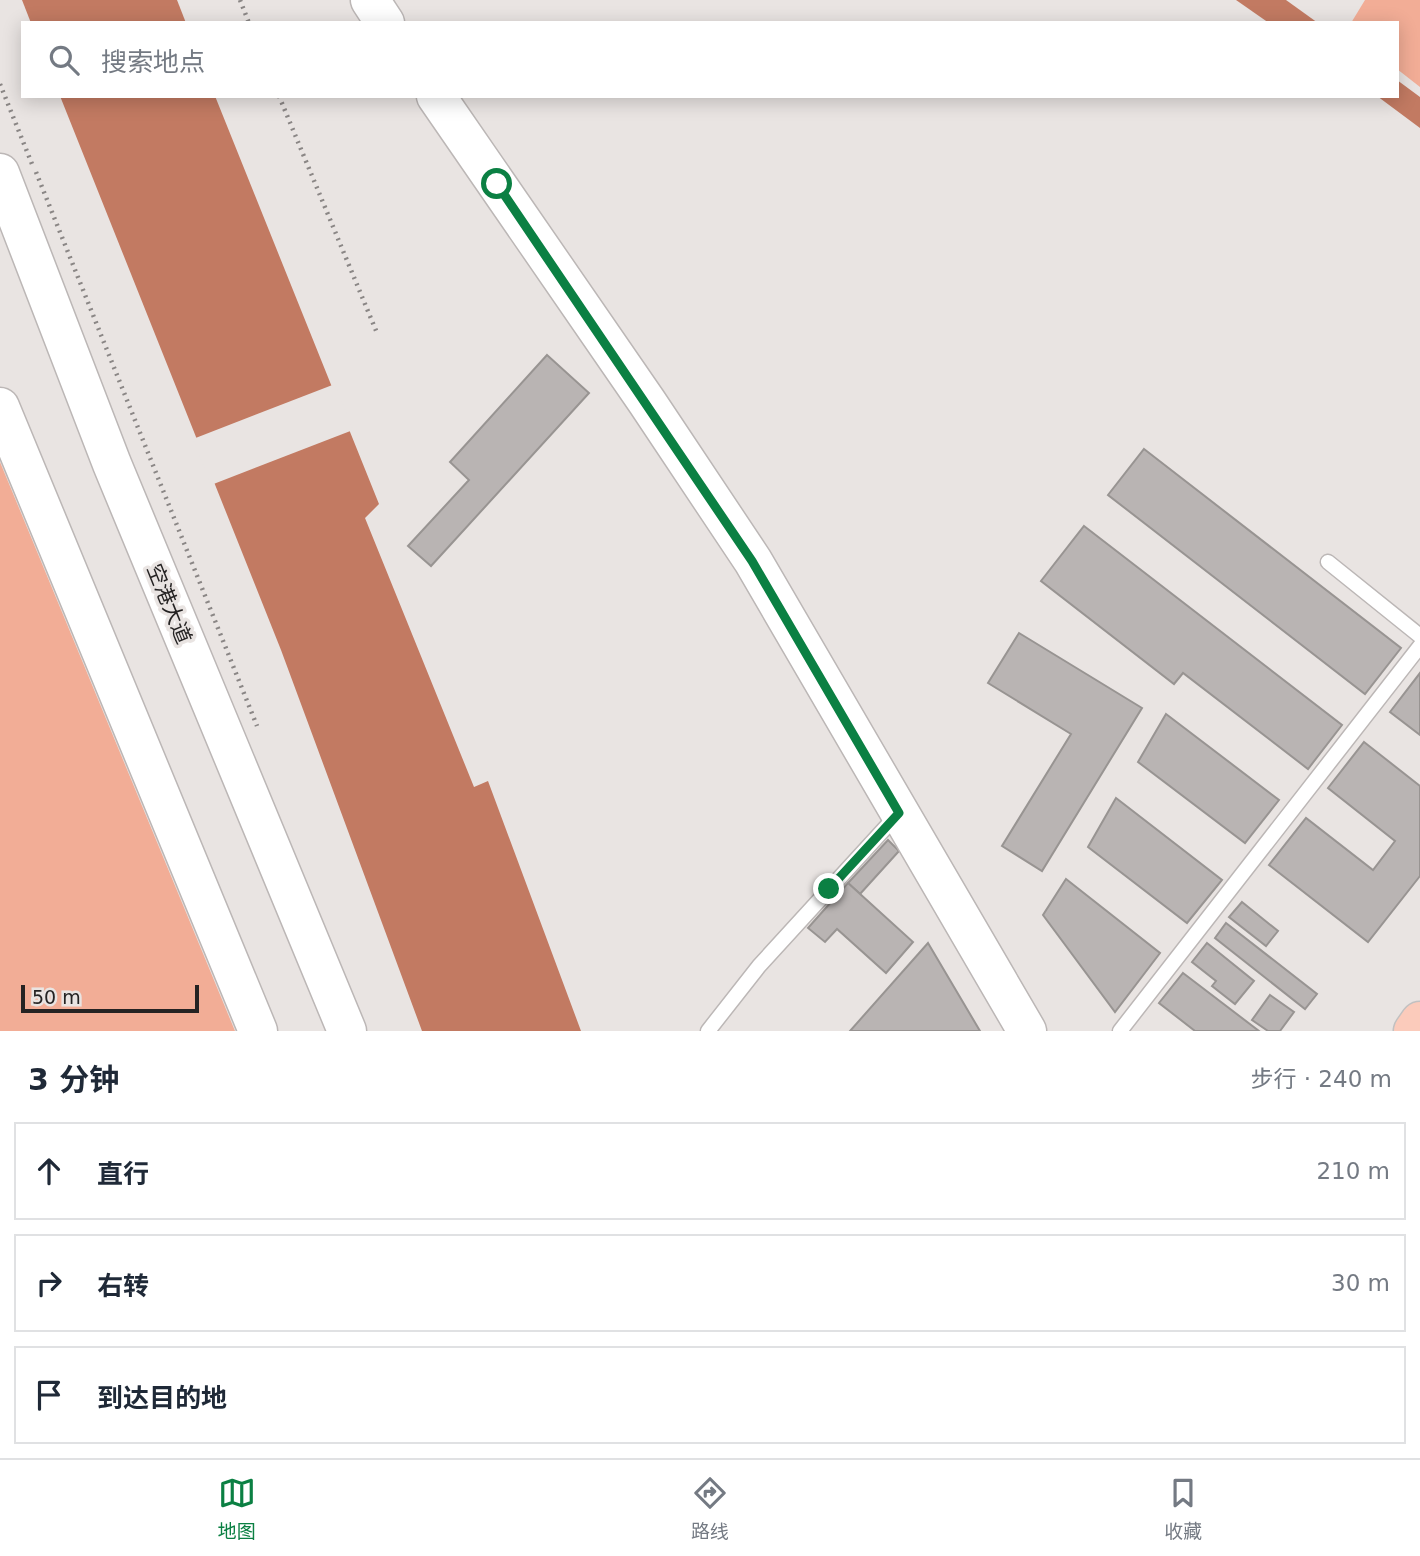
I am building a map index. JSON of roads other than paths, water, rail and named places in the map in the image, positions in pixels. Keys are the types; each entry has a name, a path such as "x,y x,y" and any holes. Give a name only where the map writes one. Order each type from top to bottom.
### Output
{"main road":[{"path":"370,0 384,21"},
{"path":"437,98 647,402 745,550 1027,1031"},
{"name":"空港大道","path":"0,173 123,490 347,1031"},
{"path":"0,407 258,1031"},
{"path":"1413,1031 1420,1021"}],"lane":[{"path":"1328,562 1420,636"},
{"path":"1120,1031 1420,646"},
{"path":"708,1031 759,966 899,813"}]}
